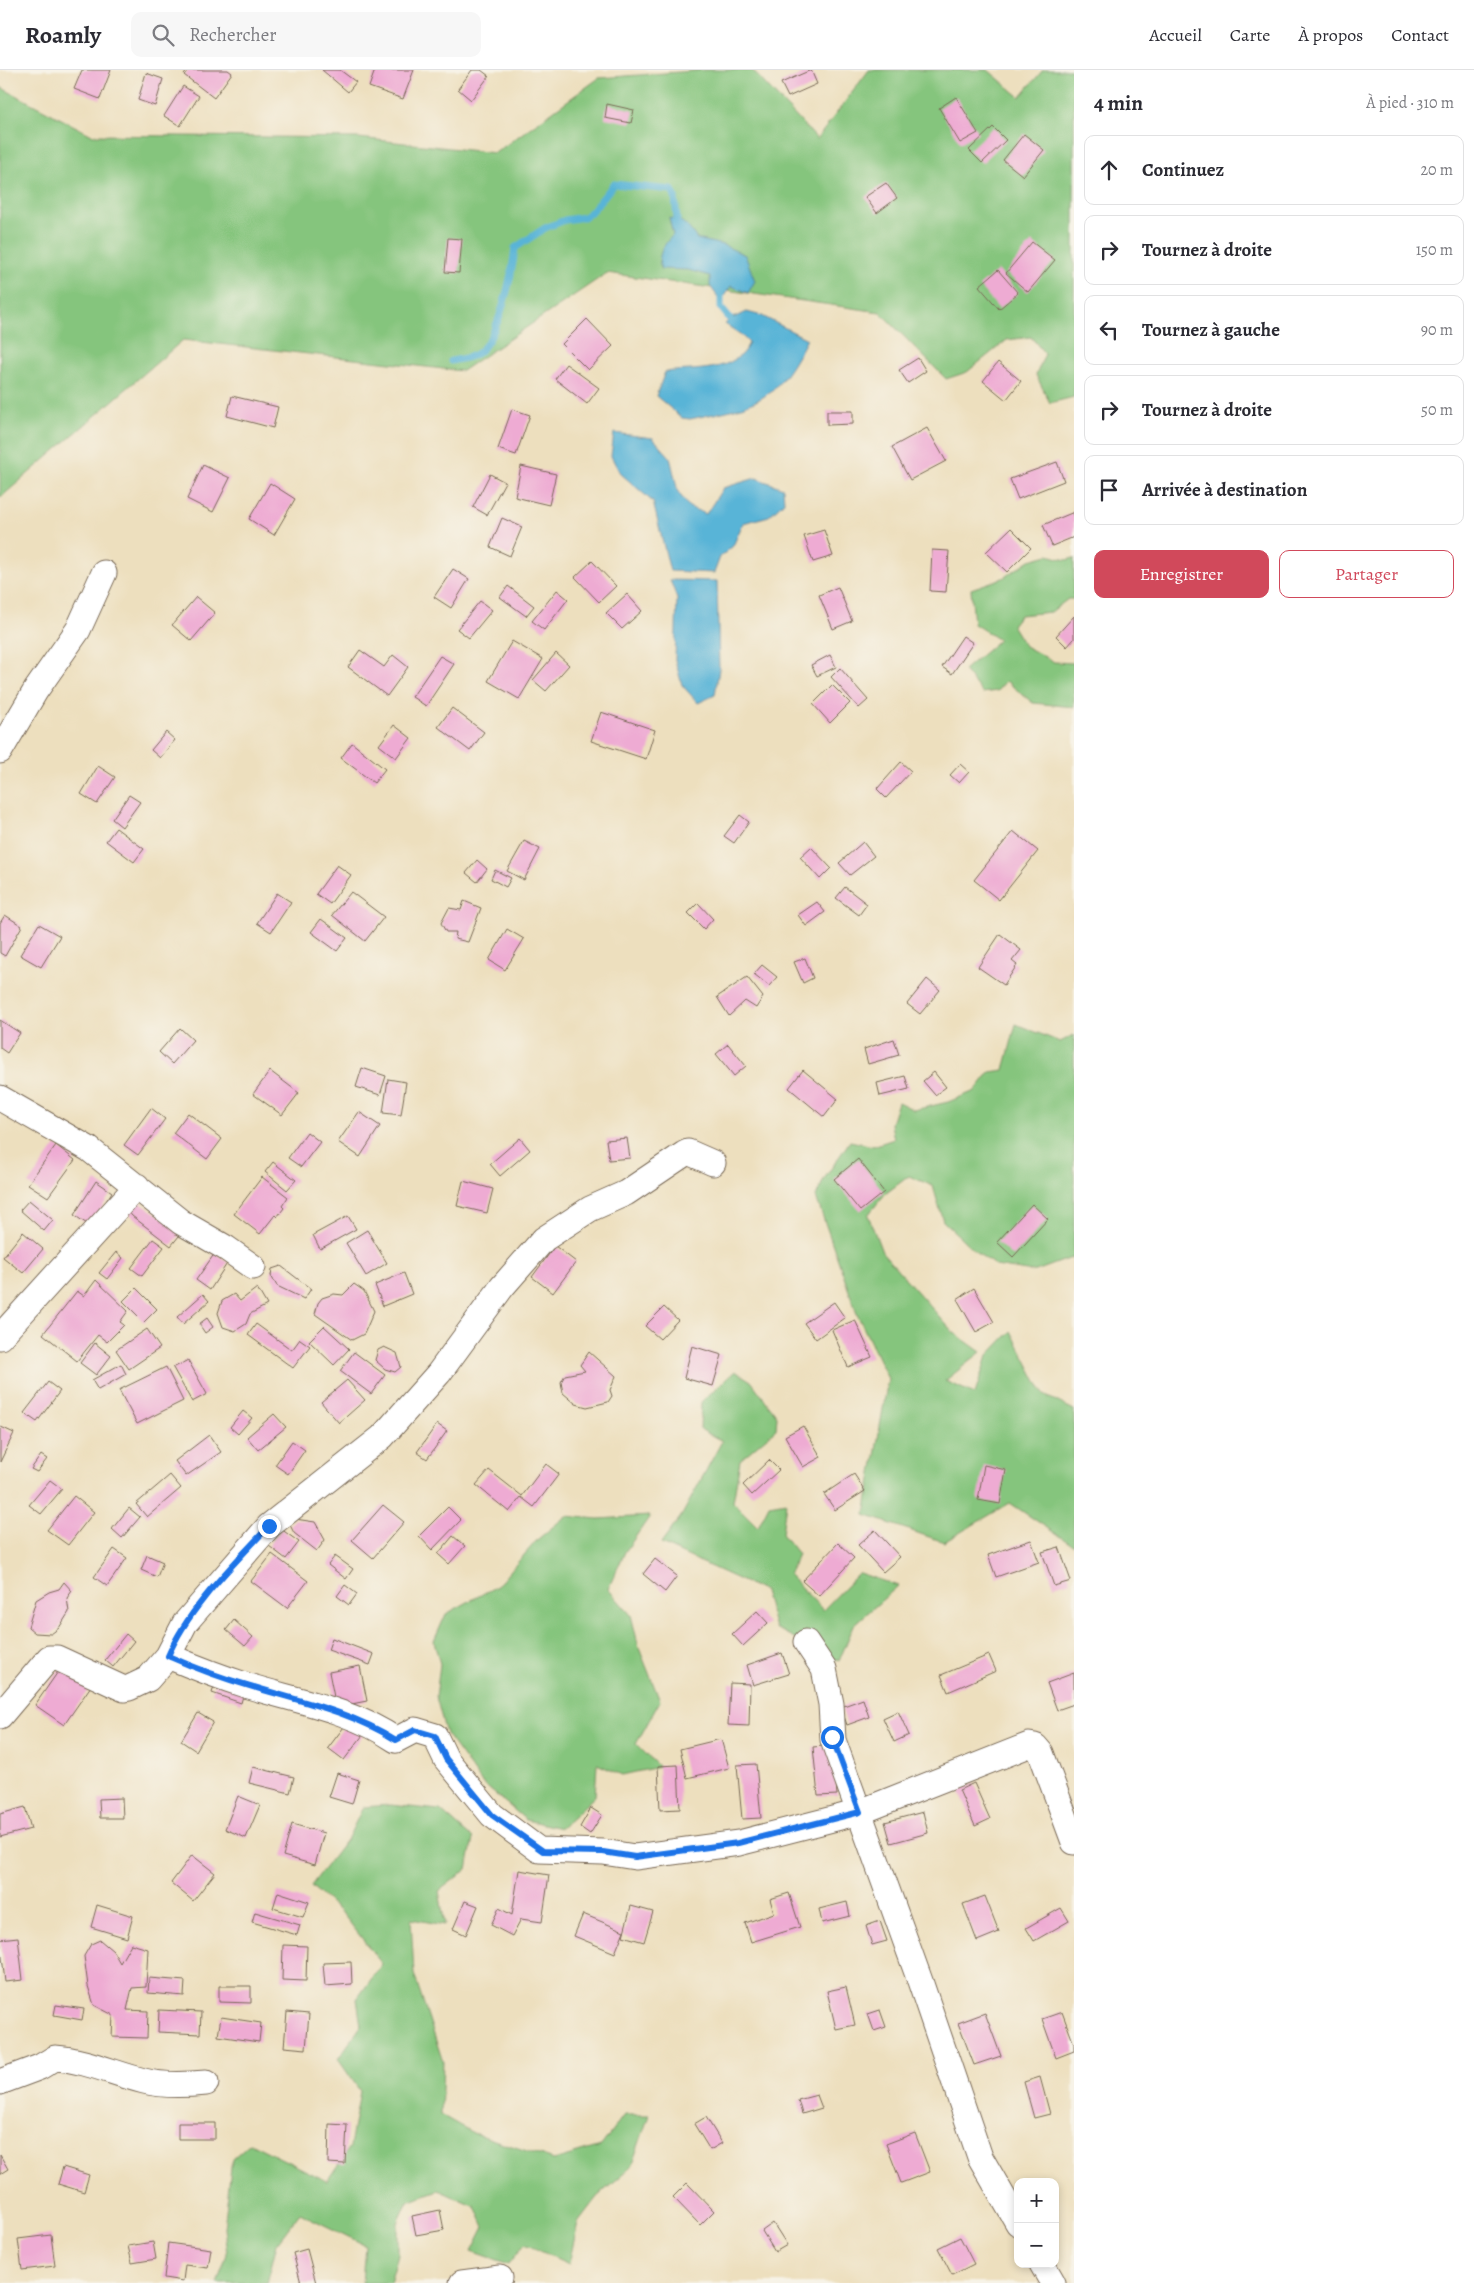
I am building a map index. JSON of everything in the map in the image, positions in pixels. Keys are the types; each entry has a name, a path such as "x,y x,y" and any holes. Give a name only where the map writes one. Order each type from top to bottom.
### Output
{"street":[{"path":"0,751 36,690 78,630 104,573"},
{"path":"0,1098 89,1149 181,1222 226,1248 253,1267"},
{"path":"0,1716 49,1658 57,1658 124,1689 148,1679 168,1656 186,1623 232,1567 269,1526 382,1437 440,1373 502,1287 550,1233 590,1209 626,1193 688,1152 712,1164"},
{"path":"0,1337 138,1186"},
{"path":"806,1642 824,1669 831,1704 833,1740 860,1812 980,2157 1017,2223"},
{"path":"168,1656 203,1671 315,1704 359,1720 387,1733 396,1740 415,1730 435,1736 446,1759 492,1815 539,1850 603,1852 635,1857 738,1843 860,1812 1030,1745 1035,1746 1041,1752 1074,1842"},
{"path":"0,2082 40,2068 55,2058 70,2060 146,2082 186,2085 206,2083"},
{"path":"1044,2268 1053,2283"},
{"path":"462,2283 500,2278"}],"green space":[{"path":"706,70 752,70 817,139 869,70 988,70 1020,97 1043,70 1074,70 1074,397 1050,403 1036,375 1045,354 1031,337 1007,340 967,372 946,379 880,312 607,273 462,371 183,340 0,498 0,87 92,135 359,138 495,153 599,78"},
{"path":"1048,555 1066,560 1074,558 1074,599 1068,599 1051,612 1020,615 1012,625 1025,646 1054,662 1074,663 1074,707 1033,703 1006,681 997,691 982,693 964,670 999,640 974,624 971,589 1003,578 1030,560"},
{"path":"1016,1024 1060,1042 1074,1035 1074,1257 1033,1272 996,1266 976,1252 943,1221 933,1186 909,1176 885,1194 868,1215 882,1252 953,1332 981,1352 945,1381 975,1394 987,1356 1011,1331 1044,1395 1074,1410 1074,1546 1010,1503 944,1542 865,1515 888,1379 857,1314 816,1197 824,1179 850,1141 873,1146 894,1139 891,1124 898,1102 914,1110 948,1102 975,1091 990,1072 1004,1070"},
{"path":"735,1371 751,1381 777,1416 776,1429 740,1460 733,1502 758,1527 769,1505 786,1502 782,1534 798,1554 789,1575 823,1610 859,1573 898,1586 854,1625 839,1661 775,1628 764,1591 661,1544 682,1515 722,1441 700,1429 701,1402"},
{"path":"566,1516 598,1519 650,1516 625,1552 608,1589 631,1615 639,1648 660,1701 636,1744 659,1767 622,1775 597,1764 595,1796 561,1828 526,1820 482,1783 446,1734 436,1697 440,1664 434,1641 446,1614 497,1586 538,1539"},
{"path":"390,1805 440,1810 473,1839 467,1869 439,1891 445,1925 411,1919 414,1974 443,2062 441,2115 473,2133 554,2160 601,2146 624,2115 649,2115 631,2167 597,2197 578,2222 569,2264 525,2244 509,2264 472,2251 484,2227 475,2206 438,2190 408,2201 398,2223 398,2255 390,2283 362,2283 365,2245 300,2213 277,2243 267,2283 217,2283 227,2254 224,2228 232,2159 250,2143 327,2181 350,2147 360,2091 338,2059 361,2026 357,1999 382,1964 343,1914 311,1886 349,1836 363,1807"}],"water":[{"path":"669,218 682,222 697,239 723,245 745,255 755,281 748,293 731,286 724,296 718,297 710,286 710,276 688,270 661,269 660,255 673,235"},
{"path":"747,312 762,316 807,339 795,361 773,389 748,405 690,419 682,418 656,396 665,372 713,368 734,360 743,353 749,343 725,324 730,319"},
{"path":"614,433 653,438 670,457 678,492 689,507 706,514 723,488 756,478 783,488 784,502 769,516 743,523 733,546 720,557 714,573 670,571 653,502 620,473 611,456"},
{"path":"670,580 717,581 719,669 715,695 698,703 682,685 675,660 677,598"}],"building":[{"path":"82,70 111,70 100,99 74,89"},
{"path":"188,70 228,70 232,73 214,98 184,75"},
{"path":"322,70 340,70 356,82 348,92"},
{"path":"375,70 414,70 403,99 369,87"},
{"path":"472,70 481,70 489,76 471,100 458,89"},
{"path":"811,70 817,84 788,97 781,83"},
{"path":"146,73 163,79 155,106 138,100"},
{"path":"183,86 199,96 180,126 164,116"},
{"path":"956,97 978,133 960,143 939,108"},
{"path":"607,104 634,110 631,123 605,118"},
{"path":"993,127 1006,140 982,163 969,150"},
{"path":"1024,134 1044,150 1023,176 1003,160"},
{"path":"886,183 897,198 877,213 865,197"},
{"path":"448,238 462,239 459,273 445,272"},
{"path":"1032,242 1055,260 1028,292 1006,273"},
{"path":"998,270 1018,293 999,309 979,286"},
{"path":"587,319 613,346 588,370 562,344"},
{"path":"918,358 926,371 908,383 899,370"},
{"path":"998,362 1021,381 1006,400 983,381"},
{"path":"566,364 599,388 587,404 555,379"},
{"path":"232,396 278,407 273,428 227,416"},
{"path":"512,409 530,415 516,455 498,449"},
{"path":"827,411 853,411 853,424 827,425"},
{"path":"927,428 946,461 910,480 892,447"},
{"path":"1057,462 1064,481 1018,499 1010,479"},
{"path":"203,465 230,478 213,512 187,499"},
{"path":"521,466 556,474 549,505 515,497"},
{"path":"490,474 505,482 487,515 473,507"},
{"path":"270,483 295,499 274,535 249,519"},
{"path":"1074,512 1074,537 1052,546 1043,525"},
{"path":"502,518 522,527 510,556 490,547"},
{"path":"1011,528 1031,548 1007,572 986,552"},
{"path":"824,530 833,556 813,562 804,536"},
{"path":"932,550 949,551 946,592 930,591"},
{"path":"592,561 616,586 599,602 575,577"},
{"path":"453,569 469,579 451,608 434,597"},
{"path":"508,586 534,606 526,616 500,597"},
{"path":"838,587 852,621 833,629 819,595"},
{"path":"557,590 568,599 544,630 532,621"},
{"path":"627,594 642,611 622,629 606,613"},
{"path":"196,597 215,613 191,641 172,625"},
{"path":"480,601 492,610 469,638 457,629"},
{"path":"1074,616 1074,639 1067,647 1056,636"},
{"path":"963,636 973,643 952,674 942,667"},
{"path":"512,641 543,659 519,699 488,681"},
{"path":"360,650 384,667 393,655 408,667 387,696 348,667"},
{"path":"556,653 569,665 546,691 533,680"},
{"path":"830,655 836,667 817,676 811,665"},
{"path":"440,656 454,664 426,706 412,697"},
{"path":"840,668 868,700 859,708 831,677"},
{"path":"832,685 850,703 830,723 813,704"},
{"path":"452,708 484,732 470,751 438,727"},
{"path":"601,712 655,730 646,759 591,741"},
{"path":"394,725 411,738 396,758 379,745"},
{"path":"166,732 175,740 160,758 151,750"},
{"path":"352,743 385,769 374,783 341,758"},
{"path":"901,762 911,771 886,798 877,789"},
{"path":"960,764 969,772 959,783 950,775"},
{"path":"98,766 115,777 97,804 81,794"},
{"path":"129,795 140,802 122,827 112,819"},
{"path":"740,815 749,822 734,843 724,836"},
{"path":"116,828 144,849 134,862 106,841"},
{"path":"1013,831 1038,851 999,900 974,880"},
{"path":"524,841 540,849 524,880 507,871"},
{"path":"863,842 874,856 850,875 839,863"},
{"path":"811,847 831,868 820,879 800,857"},
{"path":"477,860 487,869 477,882 466,873"},
{"path":"337,865 351,875 330,904 316,894"},
{"path":"495,870 511,878 506,887 491,879"},
{"path":"845,887 867,904 859,915 836,898"},
{"path":"351,892 384,917 365,941 332,915"},
{"path":"277,893 291,902 271,932 257,923"},
{"path":"464,901 481,908 468,942 455,939 456,932 446,932 441,923 449,908 461,910"},
{"path":"817,902 825,912 806,926 798,915"},
{"path":"698,903 713,919 704,929 688,913"},
{"path":"5,915 22,926 5,956 0,953 0,923"},
{"path":"321,919 347,938 337,951 311,932"},
{"path":"39,924 60,936 41,967 20,955"},
{"path":"507,929 524,939 505,970 489,960"},
{"path":"1000,934 1021,950 1012,961 1017,965 1004,985 978,967"},
{"path":"805,958 813,978 803,983 794,962"},
{"path":"762,965 777,977 769,986 754,974"},
{"path":"747,977 763,997 756,1008 745,1001 729,1016 717,997"},
{"path":"927,979 940,990 920,1014 907,1004"},
{"path":"0,1020 20,1033 7,1053 0,1048"},
{"path":"180,1028 193,1040 172,1064 159,1052"},
{"path":"894,1039 899,1055 868,1064 864,1049"},
{"path":"728,1044 746,1066 734,1076 716,1054"},
{"path":"362,1068 386,1076 380,1095 356,1087"},
{"path":"803,1070 838,1099 824,1117 789,1088"},
{"path":"270,1071 299,1093 282,1115 253,1094"},
{"path":"934,1072 946,1087 935,1095 923,1081"},
{"path":"905,1076 909,1089 880,1096 877,1083"},
{"path":"388,1079 406,1082 401,1115 383,1113"},
{"path":"151,1108 165,1119 138,1155 124,1145"},
{"path":"359,1112 380,1126 360,1157 338,1142"},
{"path":"188,1113 222,1139 207,1159 173,1133"},
{"path":"307,1132 320,1142 301,1167 288,1158"},
{"path":"520,1138 530,1150 500,1176 490,1164"},
{"path":"627,1138 630,1158 609,1160 606,1140"},
{"path":"56,1145 75,1160 48,1197 28,1184"},
{"path":"858,1159 884,1192 860,1211 834,1179"},
{"path":"273,1162 296,1180 287,1190 265,1172"},
{"path":"262,1177 288,1197 282,1206 284,1208 277,1217 275,1215 260,1234 234,1214"},
{"path":"96,1181 112,1192 90,1226 74,1215"},
{"path":"463,1181 493,1189 487,1213 457,1206"},
{"path":"29,1200 53,1220 44,1231 20,1210"},
{"path":"137,1201 183,1231 171,1246 128,1211"},
{"path":"1032,1204 1048,1219 1013,1257 997,1242"},
{"path":"348,1216 356,1229 320,1249 313,1235"},
{"path":"367,1230 387,1263 366,1276 346,1243"},
{"path":"23,1232 43,1249 23,1273 3,1257"},
{"path":"153,1239 164,1247 142,1276 131,1268"},
{"path":"555,1246 576,1262 553,1293 532,1277"},
{"path":"116,1252 123,1258 107,1279 99,1273"},
{"path":"215,1253 228,1262 210,1290 196,1280"},
{"path":"281,1266 311,1289 304,1299 277,1286 271,1276 272,1269"},
{"path":"404,1273 412,1294 383,1306 375,1285"},
{"path":"96,1280 128,1311 120,1322 124,1325 107,1342 98,1335 77,1361 43,1334 77,1291 84,1296"},
{"path":"354,1284 364,1291 374,1311 364,1334 352,1340 315,1314 318,1303 322,1298 334,1294 343,1295"},
{"path":"136,1288 157,1309 144,1322 123,1301"},
{"path":"257,1288 267,1305 250,1314 246,1324 235,1331 223,1327 218,1313 222,1301 234,1294 240,1301"},
{"path":"974,1288 994,1322 976,1332 957,1299"},
{"path":"203,1294 209,1301 183,1324 177,1317"},
{"path":"834,1302 845,1318 816,1339 804,1323"},
{"path":"664,1307 678,1320 660,1339 645,1326"},
{"path":"207,1318 213,1327 205,1333 199,1324"},
{"path":"855,1320 872,1357 848,1367 832,1330"},
{"path":"256,1324 292,1350 300,1339 310,1346 293,1368 248,1335"},
{"path":"324,1326 349,1349 334,1365 309,1341"},
{"path":"147,1329 160,1348 129,1369 116,1350"},
{"path":"95,1343 111,1356 96,1375 80,1363"},
{"path":"692,1346 722,1355 713,1386 684,1378"},
{"path":"384,1347 397,1353 401,1367 395,1372 385,1369 375,1360 378,1350"},
{"path":"354,1352 385,1375 371,1394 340,1371"},
{"path":"589,1352 616,1376 610,1390 612,1396 608,1402 587,1407 576,1404 563,1393 561,1382 565,1375 585,1371 580,1365"},
{"path":"188,1360 207,1394 192,1402 173,1368"},
{"path":"121,1364 126,1374 98,1390 92,1380"},
{"path":"166,1367 183,1401 137,1424 119,1390"},
{"path":"347,1380 365,1400 339,1423 321,1402"},
{"path":"48,1382 60,1391 37,1422 24,1413"},
{"path":"243,1411 252,1418 238,1434 230,1427"},
{"path":"274,1414 286,1427 258,1450 247,1437"},
{"path":"437,1424 447,1431 427,1459 417,1452"},
{"path":"803,1426 821,1457 803,1467 785,1436"},
{"path":"1,1427 14,1433 0,1462 0,1430"},
{"path":"209,1435 221,1452 186,1476 175,1461"},
{"path":"292,1441 305,1450 288,1474 275,1465"},
{"path":"41,1455 47,1459 37,1472 31,1469"},
{"path":"769,1460 779,1470 752,1495 743,1485"},
{"path":"546,1464 559,1474 534,1507 521,1497 509,1512 476,1485 489,1470 522,1496"},
{"path":"984,1465 1006,1470 1000,1504 978,1500"},
{"path":"854,1474 865,1491 835,1510 824,1494"},
{"path":"170,1475 181,1488 147,1517 136,1504"},
{"path":"50,1480 62,1489 41,1514 29,1505"},
{"path":"74,1496 94,1512 68,1545 47,1530"},
{"path":"383,1505 404,1522 373,1558 352,1540"},
{"path":"448,1507 461,1520 432,1550 419,1536"},
{"path":"129,1508 140,1517 122,1538 112,1529"},
{"path":"295,1519 315,1522 325,1540 317,1551 294,1533 290,1525"},
{"path":"281,1529 299,1542 286,1559 269,1546"},
{"path":"875,1530 900,1557 883,1572 858,1545"},
{"path":"453,1536 465,1546 449,1564 438,1554"},
{"path":"1031,1540 1039,1562 996,1577 988,1555"},
{"path":"838,1543 854,1558 819,1596 802,1581"},
{"path":"1059,1547 1071,1581 1054,1586 1042,1552"},
{"path":"114,1549 127,1558 107,1586 94,1577"},
{"path":"272,1554 308,1581 287,1608 251,1581"},
{"path":"147,1555 163,1562 157,1577 141,1570"},
{"path":"335,1556 353,1569 346,1579 328,1565"},
{"path":"655,1559 677,1576 665,1592 643,1574"},
{"path":"64,1582 72,1591 67,1598 69,1612 59,1628 51,1634 35,1633 28,1627 36,1600 49,1592 59,1589"},
{"path":"345,1585 357,1594 349,1605 337,1596"},
{"path":"757,1611 768,1623 743,1646 732,1634"},
{"path":"234,1620 253,1637 245,1646 226,1630"},
{"path":"126,1634 134,1641 113,1667 105,1660"},
{"path":"332,1638 374,1654 370,1665 328,1650"},
{"path":"782,1653 789,1674 753,1685 747,1665"},
{"path":"989,1655 996,1671 948,1692 941,1675"},
{"path":"62,1666 91,1686 64,1725 35,1705"},
{"path":"360,1666 367,1701 336,1707 329,1672"},
{"path":"1074,1673 1074,1704 1057,1710 1047,1683"},
{"path":"215,1683 244,1692 241,1703 212,1693"},
{"path":"730,1683 750,1684 749,1726 728,1725"},
{"path":"863,1699 869,1717 847,1725 841,1707"},
{"path":"898,1711 909,1735 894,1742 883,1718"},
{"path":"198,1713 213,1722 196,1751 181,1741"},
{"path":"347,1723 363,1735 344,1760 328,1748"},
{"path":"721,1739 729,1768 687,1778 680,1749"},
{"path":"833,1745 837,1795 818,1796 813,1747"},
{"path":"756,1764 761,1818 742,1819 737,1765"},
{"path":"678,1765 680,1809 660,1810 658,1766"},
{"path":"253,1767 294,1777 290,1793 249,1783"},
{"path":"337,1773 359,1780 352,1804 329,1797"},
{"path":"974,1783 990,1819 975,1826 959,1790"},
{"path":"238,1796 260,1805 246,1838 225,1829"},
{"path":"122,1798 123,1818 100,1818 99,1799"},
{"path":"25,1807 31,1829 0,1837 0,1814"},
{"path":"591,1808 602,1815 590,1834 580,1827"},
{"path":"923,1812 928,1833 891,1843 885,1822"},
{"path":"292,1824 324,1833 315,1865 283,1856"},
{"path":"192,1855 215,1873 193,1901 171,1883"},
{"path":"519,1870 549,1875 542,1922 521,1919 512,1936 491,1925 499,1908 512,1915"},
{"path":"278,1892 309,1902 303,1917 273,1908"},
{"path":"789,1893 800,1927 751,1942 745,1923 774,1913 770,1899"},
{"path":"985,1896 999,1932 977,1941 963,1904"},
{"path":"465,1901 478,1906 466,1935 453,1929"},
{"path":"847,1902 850,1916 822,1923 819,1909"},
{"path":"97,1905 133,1916 127,1938 91,1927"},
{"path":"631,1906 653,1912 644,1942 623,1936"},
{"path":"1061,1908 1069,1921 1034,1941 1026,1928"},
{"path":"255,1912 300,1925 297,1935 252,1922"},
{"path":"583,1914 624,1931 615,1953 574,1936"},
{"path":"880,1921 887,1941 872,1945 866,1926"},
{"path":"18,1937 23,1980 5,1982 0,1939"},
{"path":"100,1940 113,1951 120,1963 131,1944 148,1949 146,1987 132,1988 127,2010 148,2011 147,2038 112,2037 113,2015 94,2005 88,1986 84,1956 91,1944"},
{"path":"283,1945 307,1946 306,1981 282,1980"},
{"path":"351,1962 352,1984 325,1986 323,1963"},
{"path":"149,1978 185,1981 184,1996 148,1993"},
{"path":"219,1986 251,1986 251,2003 219,2002"},
{"path":"846,1987 855,2025 836,2029 827,1991"},
{"path":"56,2005 84,2009 82,2020 54,2015"},
{"path":"159,2010 201,2012 200,2034 158,2032"},
{"path":"880,2010 886,2027 874,2031 868,2014"},
{"path":"287,2012 309,2014 306,2049 284,2047"},
{"path":"1062,2012 1074,2044 1074,2051 1056,2058 1042,2019"},
{"path":"985,2013 1001,2056 974,2065 958,2023"},
{"path":"221,2017 261,2023 259,2042 218,2036"},
{"path":"1040,2077 1050,2114 1034,2118 1024,2082"},
{"path":"817,2095 822,2108 802,2114 798,2100"},
{"path":"706,2117 722,2143 710,2150 694,2124"},
{"path":"178,2123 215,2123 215,2139 178,2139"},
{"path":"329,2124 347,2125 345,2164 328,2163"},
{"path":"915,2133 930,2172 901,2183 886,2144"},
{"path":"0,2155 8,2169 0,2174"},
{"path":"63,2167 89,2175 84,2192 58,2184"},
{"path":"687,2183 714,2211 700,2225 673,2197"},
{"path":"440,2210 444,2230 416,2235 412,2216"},
{"path":"773,2223 787,2245 775,2252 762,2231"},
{"path":"51,2235 55,2266 22,2270 18,2239"},
{"path":"960,2237 974,2264 952,2275 938,2248"},
{"path":"153,2242 156,2259 132,2263 128,2246"},
{"path":"168,2243 211,2249 208,2268 185,2265 183,2281 164,2278"},
{"path":"307,2249 316,2283 301,2283 293,2253"}],"waterway":[{"path":"451,361 474,355 487,343 504,303 515,248 545,228 565,220 584,217 592,211 614,184 672,190 675,197 677,219"},
{"path":"721,296 721,308 730,319"}],"route":[{"path":"269,1526 225,1575 186,1623 168,1656 203,1671 248,1686 315,1704 359,1720 387,1733 396,1740 415,1730 437,1737 446,1759 494,1818 539,1850 608,1852 635,1857 738,1843 860,1812 832,1737"}]}
